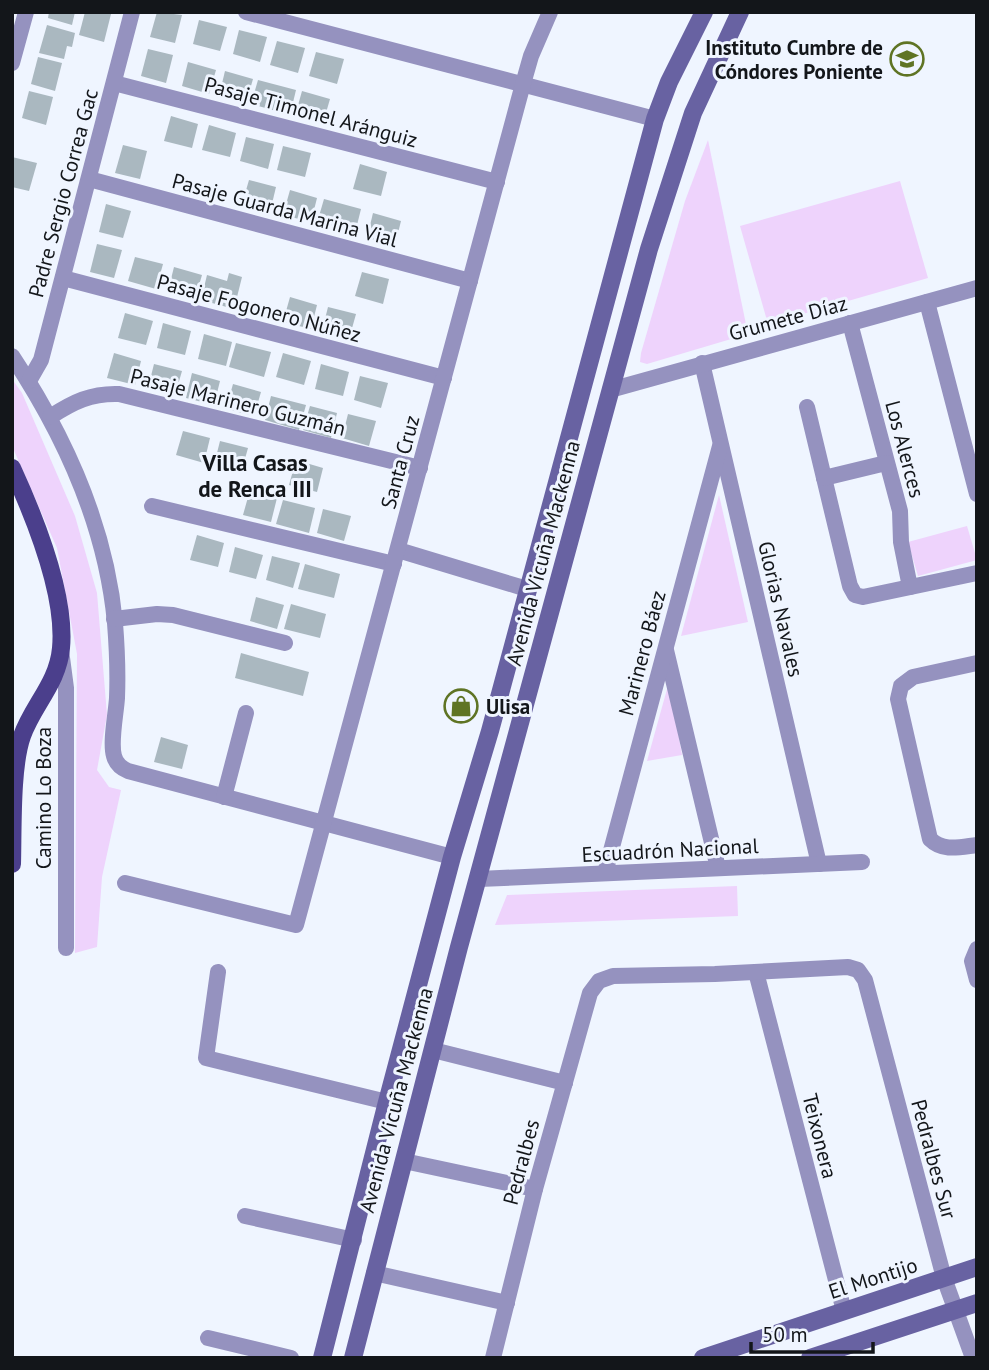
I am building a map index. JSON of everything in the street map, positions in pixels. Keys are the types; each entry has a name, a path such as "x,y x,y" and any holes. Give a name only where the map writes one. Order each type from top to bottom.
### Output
{"main road":[{"name":"Camino Lo Boza","path":"12,468 30,508 55,589 60,616 61,648 54,677 26,726 18,750 12,864"}],"street":[{"path":"12,63 26,12"},
{"name":"Padre Sergio Correa Gac","path":"29,382 41,360 132,12"},
{"path":"246,12 655,119"},
{"name":"Santa Cruz","path":"125,883 296,925 523,84 531,56 550,12"},
{"name":"Avenida Vicuña Mackenna","path":"323,1358 452,857 489,731 655,119 669,82 704,12"},
{"name":"Avenida Vicuña Mackenna","path":"353,1358 459,947 649,249 693,113 740,12"},
{"name":"Pasaje Timonel Aránguiz","path":"114,83 497,182"},
{"name":"Pasaje Guarda Marina Vial","path":"89,179 470,281"},
{"name":"Pasaje Fogonero Núñez","path":"62,278 444,378"},
{"name":"Grumete Díaz","path":"610,390 850,323 929,309 977,289"},
{"path":"929,309 971,444 977,494"},
{"name":"Los Alerces","path":"850,323 900,511 901,542 910,587"},
{"path":"12,356 50,417 93,518 114,618 117,694 113,753 118,764 128,772 452,857"},
{"name":"Glorias Navales","path":"702,363 819,864"},
{"name":"Pasaje Marinero Guzmán","path":"50,417 76,400 104,393 119,394 420,468"},
{"path":"807,407 852,591 863,597 977,573"},
{"name":"Marinero Báez","path":"605,873 720,443"},
{"path":"824,478 886,463"},
{"path":"152,506 396,557 527,589"},
{"path":"114,618 173,615 285,643"},
{"name":"Camino Lo Boza","path":"61,648 66,688 66,948"},
{"path":"666,648 718,869"},
{"path":"977,663 913,677 901,686 898,699 927,833 935,844 946,848 977,845"},
{"path":"224,797 246,713"},
{"path":"489,731 516,739"},
{"name":"Escuadrón Nacional","path":"479,879 862,862"},
{"path":"430,940 459,947"},
{"path":"974,955 977,980"},
{"name":"Pedralbes Sur","path":"756,972 848,967 858,970 865,980 944,1278 973,1358"},
{"path":"218,972 206,1058 417,1109"},
{"name":"Pedralbes","path":"493,1358 535,1189 590,993 599,981 613,976 756,972"},
{"name":"Teixonera","path":"756,972 844,1311"},
{"path":"433,1050 565,1083"},
{"path":"404,1161 535,1189"},
{"path":"245,1216 354,1240"},
{"name":"El Montijo","path":"703,1358 977,1267"},
{"path":"374,1273 507,1303"},
{"path":"810,1358 977,1303"},
{"path":"208,1338 291,1358"}],"shaded area":[{"path":"708,140 748,334 647,364 640,362 685,201"},
{"path":"900,181 928,278 768,324 740,226"},
{"path":"12,379 22,393 75,516 97,593 107,715 97,770 109,787 121,790 102,877 97,947 75,953 77,654 57,548 12,446"},
{"path":"719,495 748,622 681,636"},
{"path":"967,526 977,560 918,576 908,542"},
{"path":"669,682 682,755 647,761"},
{"path":"737,886 738,916 495,925 507,895"}],"building":[{"path":"49,12 75,12 72,25 48,18"},
{"path":"85,12 111,14 104,42 79,35"},
{"path":"157,12 182,15 175,43 150,37"},
{"path":"199,20 227,27 220,51 193,44"},
{"path":"47,25 75,33 72,47 67,46 64,59 39,53"},
{"path":"239,30 267,37 260,62 233,54"},
{"path":"277,41 305,48 298,73 270,65"},
{"path":"148,49 173,55 166,83 141,76"},
{"path":"316,52 344,59 337,84 309,76"},
{"path":"38,57 62,63 55,91 31,84"},
{"path":"188,62 216,70 209,94 182,86"},
{"path":"225,71 253,79 246,103 219,96"},
{"path":"258,80 296,90 290,115 251,104"},
{"path":"29,91 53,97 46,125 22,118"},
{"path":"302,91 330,99 323,123 295,116"},
{"path":"171,116 198,124 192,148 164,141"},
{"path":"209,125 236,133 230,157 202,150"},
{"path":"246,137 274,144 268,169 240,161"},
{"path":"123,145 147,151 140,179 115,173"},
{"path":"283,146 311,153 305,177 277,170"},
{"path":"12,157 37,163 29,191 12,187"},
{"path":"360,164 387,172 381,196 353,189"},
{"path":"249,180 276,187 270,212 242,204"},
{"path":"290,190 317,198 311,222 283,215"},
{"path":"324,199 361,209 355,233 317,223"},
{"path":"106,204 131,211 123,238 99,232"},
{"path":"373,213 401,221 395,245 367,238"},
{"path":"97,244 122,250 114,278 90,272"},
{"path":"135,257 163,264 156,289 128,281"},
{"path":"174,267 202,275 195,299 168,291"},
{"path":"362,272 389,279 383,304 355,296"},
{"path":"229,273 242,277 234,309 201,300 207,275 227,281"},
{"path":"290,297 317,305 311,329 283,322"},
{"path":"328,307 356,314 349,339 322,331"},
{"path":"125,313 153,321 146,345 118,338"},
{"path":"163,323 191,331 185,355 157,348"},
{"path":"204,334 232,342 226,366 198,359"},
{"path":"236,343 271,352 264,377 229,367"},
{"path":"114,353 141,361 135,385 107,378"},
{"path":"283,353 311,361 304,385 276,377"},
{"path":"154,364 182,371 175,395 148,388"},
{"path":"321,364 349,372 343,396 315,389"},
{"path":"192,373 220,381 214,405 186,398"},
{"path":"360,376 388,383 381,408 354,400"},
{"path":"233,384 261,392 254,416 226,409"},
{"path":"271,396 306,405 299,430 265,420"},
{"path":"310,406 337,413 331,438 303,430"},
{"path":"348,414 376,421 369,446 342,438"},
{"path":"183,431 210,438 204,463 176,455"},
{"path":"220,441 248,448 241,473 214,465"},
{"path":"296,460 323,468 317,492 289,485"},
{"path":"250,490 277,498 271,522 243,515"},
{"path":"283,500 315,508 309,533 276,524"},
{"path":"323,509 351,516 344,541 317,533"},
{"path":"197,535 224,543 218,567 190,560"},
{"path":"235,547 263,555 256,579 229,572"},
{"path":"272,556 300,563 293,588 266,580"},
{"path":"305,564 340,574 334,598 298,589"},
{"path":"256,597 284,605 277,629 250,621"},
{"path":"291,604 326,614 320,638 284,629"},
{"path":"241,653 309,672 303,696 235,678"},
{"name":"Ulisa","path":"459,691 471,694 464,721 452,718"},
{"path":"161,737 188,745 182,769 154,762"}],"place":[{"name":"Instituto Cumbre de Cóndores Poniente","path":"907,59"},
{"name":"Ulisa","path":"461,706"}],"district":[{"name":"Villa Casas de Renca III","path":"255,475"}]}
